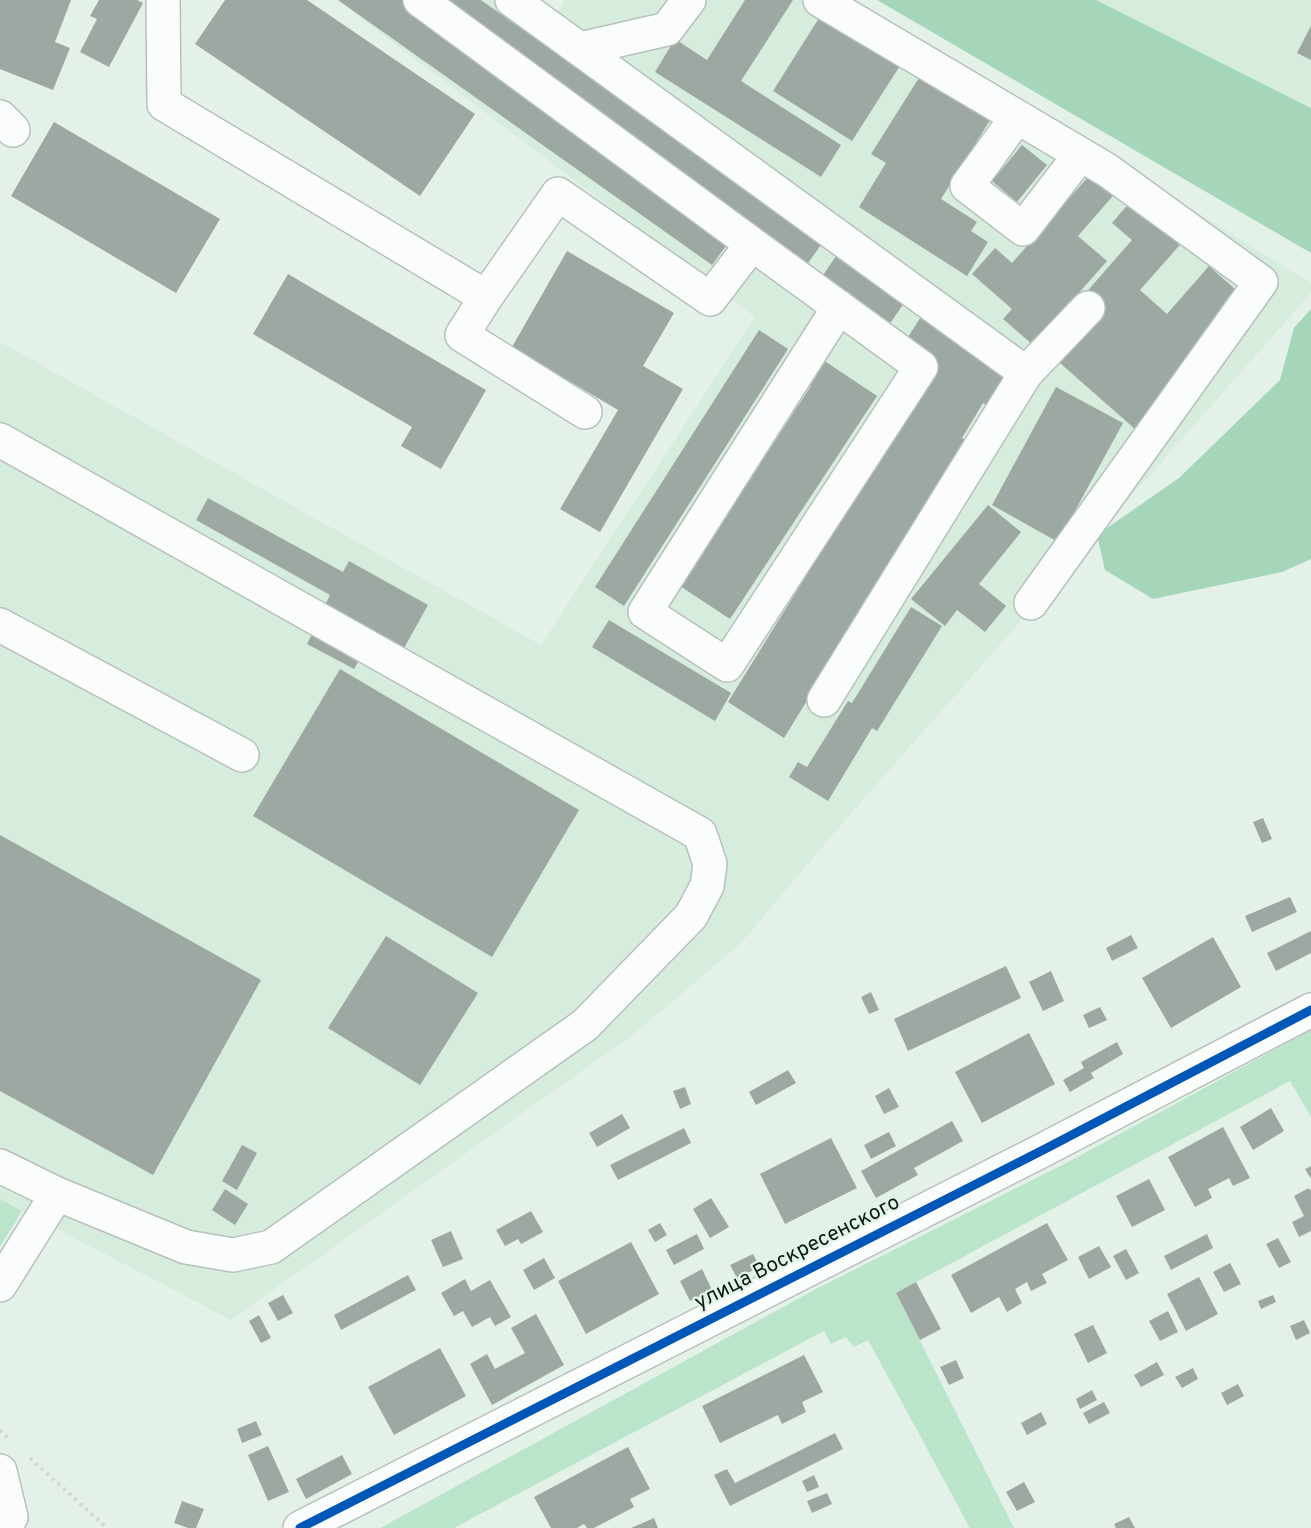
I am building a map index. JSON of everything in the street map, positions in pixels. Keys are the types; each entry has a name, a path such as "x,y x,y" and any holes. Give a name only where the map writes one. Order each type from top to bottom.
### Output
{"street":[{"path":"162,0 164,104 486,297"},
{"path":"420,0 921,367 728,664 645,612 839,307"},
{"path":"512,0 1026,373"},
{"path":"580,49 667,29 688,0"},
{"path":"820,0 1107,170 1261,282 1031,603"},
{"path":"1017,117 967,186 1023,228 1080,155"},
{"path":"585,412 462,335 558,194 710,299 752,244"},
{"path":"824,700 1026,373 1088,308"},
{"path":"0,440 700,834 710,864 706,886 691,916 585,1025 271,1247 233,1255 186,1247 57,1194 0,1166"},
{"path":"0,625 243,755"},
{"name":"улица Воскресенского","path":"300,1528 1045,1149 1311,1010"},
{"path":"0,1285 57,1194"},
{"path":"5,1528 11,1517 14,1456"}],"path":[{"path":"0,1430 14,1456 107,1528"}],"shaded area":[{"path":"337,0 520,0 554,18 565,0 855,0 1311,283 1311,293 846,819 740,944 634,1034 231,1320 0,1199 0,342 541,645 755,317"},
{"path":"1096,0 1311,0 1311,108"}],"green space":[{"path":"877,0 1096,0 1311,108 1311,253"},
{"path":"1311,309 1311,559 1282,572 1153,599 1105,570 1097,535 1179,478 1280,380 1294,328"},
{"path":"1311,1030 1311,1117 1290,1081 896,1293 1014,1528 970,1528 868,1340 854,1347 846,1337 831,1344 824,1331 454,1528 380,1528 816,1289 1070,1161"},
{"path":"0,1199 22,1211 0,1247"}],"building":[{"path":"0,0 71,0 55,42 70,48 53,90 0,69"},
{"path":"99,0 137,0 143,3 109,67 80,52 97,19 90,16"},
{"path":"225,0 307,0 475,114 420,196 195,44"},
{"path":"338,0 413,0 731,239 712,265"},
{"path":"438,0 481,0 823,242 808,263"},
{"path":"745,0 793,0 741,81 841,145 821,177 655,72 675,39 707,60"},
{"path":"824,10 903,61 852,141 773,91"},
{"path":"1311,26 1311,60 1297,53"},
{"path":"922,73 992,117 941,199 977,222 971,231 988,242 967,276 859,207 886,163 871,154"},
{"path":"54,122 220,219 176,293 11,196"},
{"path":"1022,145 1047,165 1017,202 992,181"},
{"path":"1095,169 1118,190 1078,236 1107,261 1033,345 1003,319 1012,309 972,274 995,248 1012,263"},
{"path":"1130,202 1186,238 1140,290 1167,314 1209,266 1245,298 1135,429 1060,363 1103,314 1083,296 1132,240 1112,223"},
{"path":"567,251 674,313 643,366 683,389 600,532 560,509 618,410 512,347"},
{"path":"836,256 904,303 889,325 821,278"},
{"path":"288,274 486,390 441,469 401,446 412,427 253,334"},
{"path":"922,315 1010,370 988,406 983,403 962,438 967,441 784,738 728,702 938,363 905,342"},
{"path":"759,330 788,349 624,606 595,587"},
{"path":"820,358 877,396 730,619 680,586 811,386 805,382"},
{"path":"1056,387 1123,423 1058,542 992,505"},
{"path":"208,498 343,572 349,561 428,605 403,650 324,607 330,595 196,520"},
{"path":"988,505 1021,532 979,584 1006,606 985,632 957,610 945,626 911,599"},
{"path":"911,607 942,626 877,731 872,728 828,801 789,777 798,762 807,767 848,701 852,703"},
{"path":"609,620 731,693 715,721 592,647"},
{"path":"313,632 361,657 354,669 307,644"},
{"path":"340,669 579,810 492,957 253,816"},
{"path":"1263,818 1272,839 1262,843 1253,822"},
{"path":"0,835 261,980 153,1175 0,1091"},
{"path":"1290,897 1297,912 1252,932 1245,916"},
{"path":"1311,931 1311,953 1276,971 1267,953"},
{"path":"1131,935 1138,948 1112,961 1106,948"},
{"path":"386,936 478,993 420,1085 328,1028"},
{"path":"1213,937 1241,987 1171,1028 1142,978"},
{"path":"1006,966 1021,998 908,1051 894,1019"},
{"path":"1051,971 1064,1001 1043,1011 1029,982"},
{"path":"871,992 879,1010 869,1014 861,997"},
{"path":"1100,1007 1107,1020 1089,1028 1083,1015"},
{"path":"1029,1033 1055,1084 982,1123 955,1072"},
{"path":"1117,1042 1123,1054 1091,1073 1094,1078 1070,1092 1063,1080 1084,1068 1081,1062"},
{"path":"788,1070 796,1083 756,1105 749,1092"},
{"path":"685,1087 691,1104 680,1109 673,1091"},
{"path":"889,1088 899,1107 884,1114 875,1096"},
{"path":"1271,1108 1284,1131 1253,1150 1240,1127"},
{"path":"622,1114 630,1128 597,1147 589,1133"},
{"path":"952,1121 963,1141 914,1168 918,1175 876,1198 861,1171"},
{"path":"1223,1127 1250,1178 1233,1186 1229,1178 1208,1189 1212,1198 1195,1207 1168,1157"},
{"path":"684,1128 691,1143 618,1180 610,1165"},
{"path":"889,1132 896,1146 871,1159 864,1145"},
{"path":"831,1138 857,1188 785,1224 760,1174"},
{"path":"242,1145 257,1153 237,1190 222,1181"},
{"path":"1311,1166 1311,1179 1305,1169"},
{"path":"1149,1179 1165,1210 1132,1227 1116,1196"},
{"path":"1309,1188 1311,1191 1311,1231 1299,1237 1292,1222 1304,1216 1294,1196"},
{"path":"225,1189 248,1204 235,1225 212,1210"},
{"path":"711,1198 729,1227 710,1238 693,1209"},
{"path":"531,1211 543,1232 521,1244 518,1239 505,1246 496,1230"},
{"path":"660,1223 667,1235 655,1242 648,1230"},
{"path":"1047,1223 1068,1260 1042,1274 1047,1283 1031,1291 1027,1282 1015,1289 1022,1303 1007,1312 999,1297 971,1313 951,1275"},
{"path":"451,1231 463,1259 443,1267 431,1240"},
{"path":"697,1234 704,1249 674,1265 666,1250"},
{"path":"1207,1234 1213,1248 1171,1270 1164,1256"},
{"path":"1278,1238 1291,1262 1279,1268 1266,1244"},
{"path":"631,1242 659,1294 586,1334 558,1281"},
{"path":"1099,1246 1111,1267 1089,1279 1078,1257"},
{"path":"1126,1249 1139,1273 1126,1280 1113,1256"},
{"path":"753,1254 760,1267 737,1278 730,1265"},
{"path":"544,1258 555,1278 534,1290 523,1270"},
{"path":"1230,1263 1241,1284 1224,1292 1213,1272"},
{"path":"702,1269 712,1290 690,1301 680,1281"},
{"path":"408,1275 416,1290 341,1330 334,1315"},
{"path":"1199,1277 1218,1314 1186,1331 1167,1294"},
{"path":"465,1279 471,1291 490,1280 511,1317 495,1326 490,1317 472,1327 463,1311 454,1316 441,1293"},
{"path":"916,1282 941,1329 920,1340 896,1293"},
{"path":"283,1295 293,1313 278,1321 268,1303"},
{"path":"1273,1295 1276,1302 1261,1309 1258,1301"},
{"path":"1168,1311 1178,1332 1160,1341 1149,1321"},
{"path":"536,1314 564,1365 492,1405 470,1364 487,1354 495,1369 525,1353 511,1328"},
{"path":"259,1315 271,1338 261,1343 249,1321"},
{"path":"1304,1320 1310,1333 1296,1340 1290,1326"},
{"path":"1093,1325 1107,1353 1088,1363 1074,1334"},
{"path":"440,1348 466,1396 394,1435 368,1387"},
{"path":"804,1355 823,1392 802,1402 806,1412 782,1424 778,1415 720,1443 702,1406"},
{"path":"956,1360 964,1378 949,1385 940,1367"},
{"path":"1157,1362 1164,1375 1141,1387 1134,1375"},
{"path":"1193,1368 1198,1379 1182,1388 1175,1377"},
{"path":"1238,1384 1244,1396 1227,1405 1221,1393"},
{"path":"1092,1390 1097,1400 1080,1409 1076,1399"},
{"path":"1104,1402 1110,1413 1089,1424 1083,1413"},
{"path":"1041,1412 1047,1424 1027,1435 1021,1423"},
{"path":"256,1421 262,1435 242,1443 237,1429"},
{"path":"835,1433 843,1449 730,1506 714,1475 727,1469 735,1483"},
{"path":"268,1446 289,1492 268,1501 248,1455"},
{"path":"628,1447 650,1489 630,1499 634,1507 594,1528 587,1528 584,1524 577,1528 551,1528 534,1497"},
{"path":"342,1455 352,1474 306,1499 296,1479"},
{"path":"814,1475 819,1487 807,1492 802,1481"},
{"path":"1024,1482 1035,1502 1017,1511 1006,1492"},
{"path":"827,1493 832,1504 812,1513 807,1501"},
{"path":"182,1501 204,1509 196,1528 174,1523"},
{"path":"1129,1517 1135,1528 1116,1528 1114,1524"},
{"path":"654,1518 658,1528 631,1528"}],"cycle path":[{"path":"300,1528 1045,1149 1311,1010"}]}
